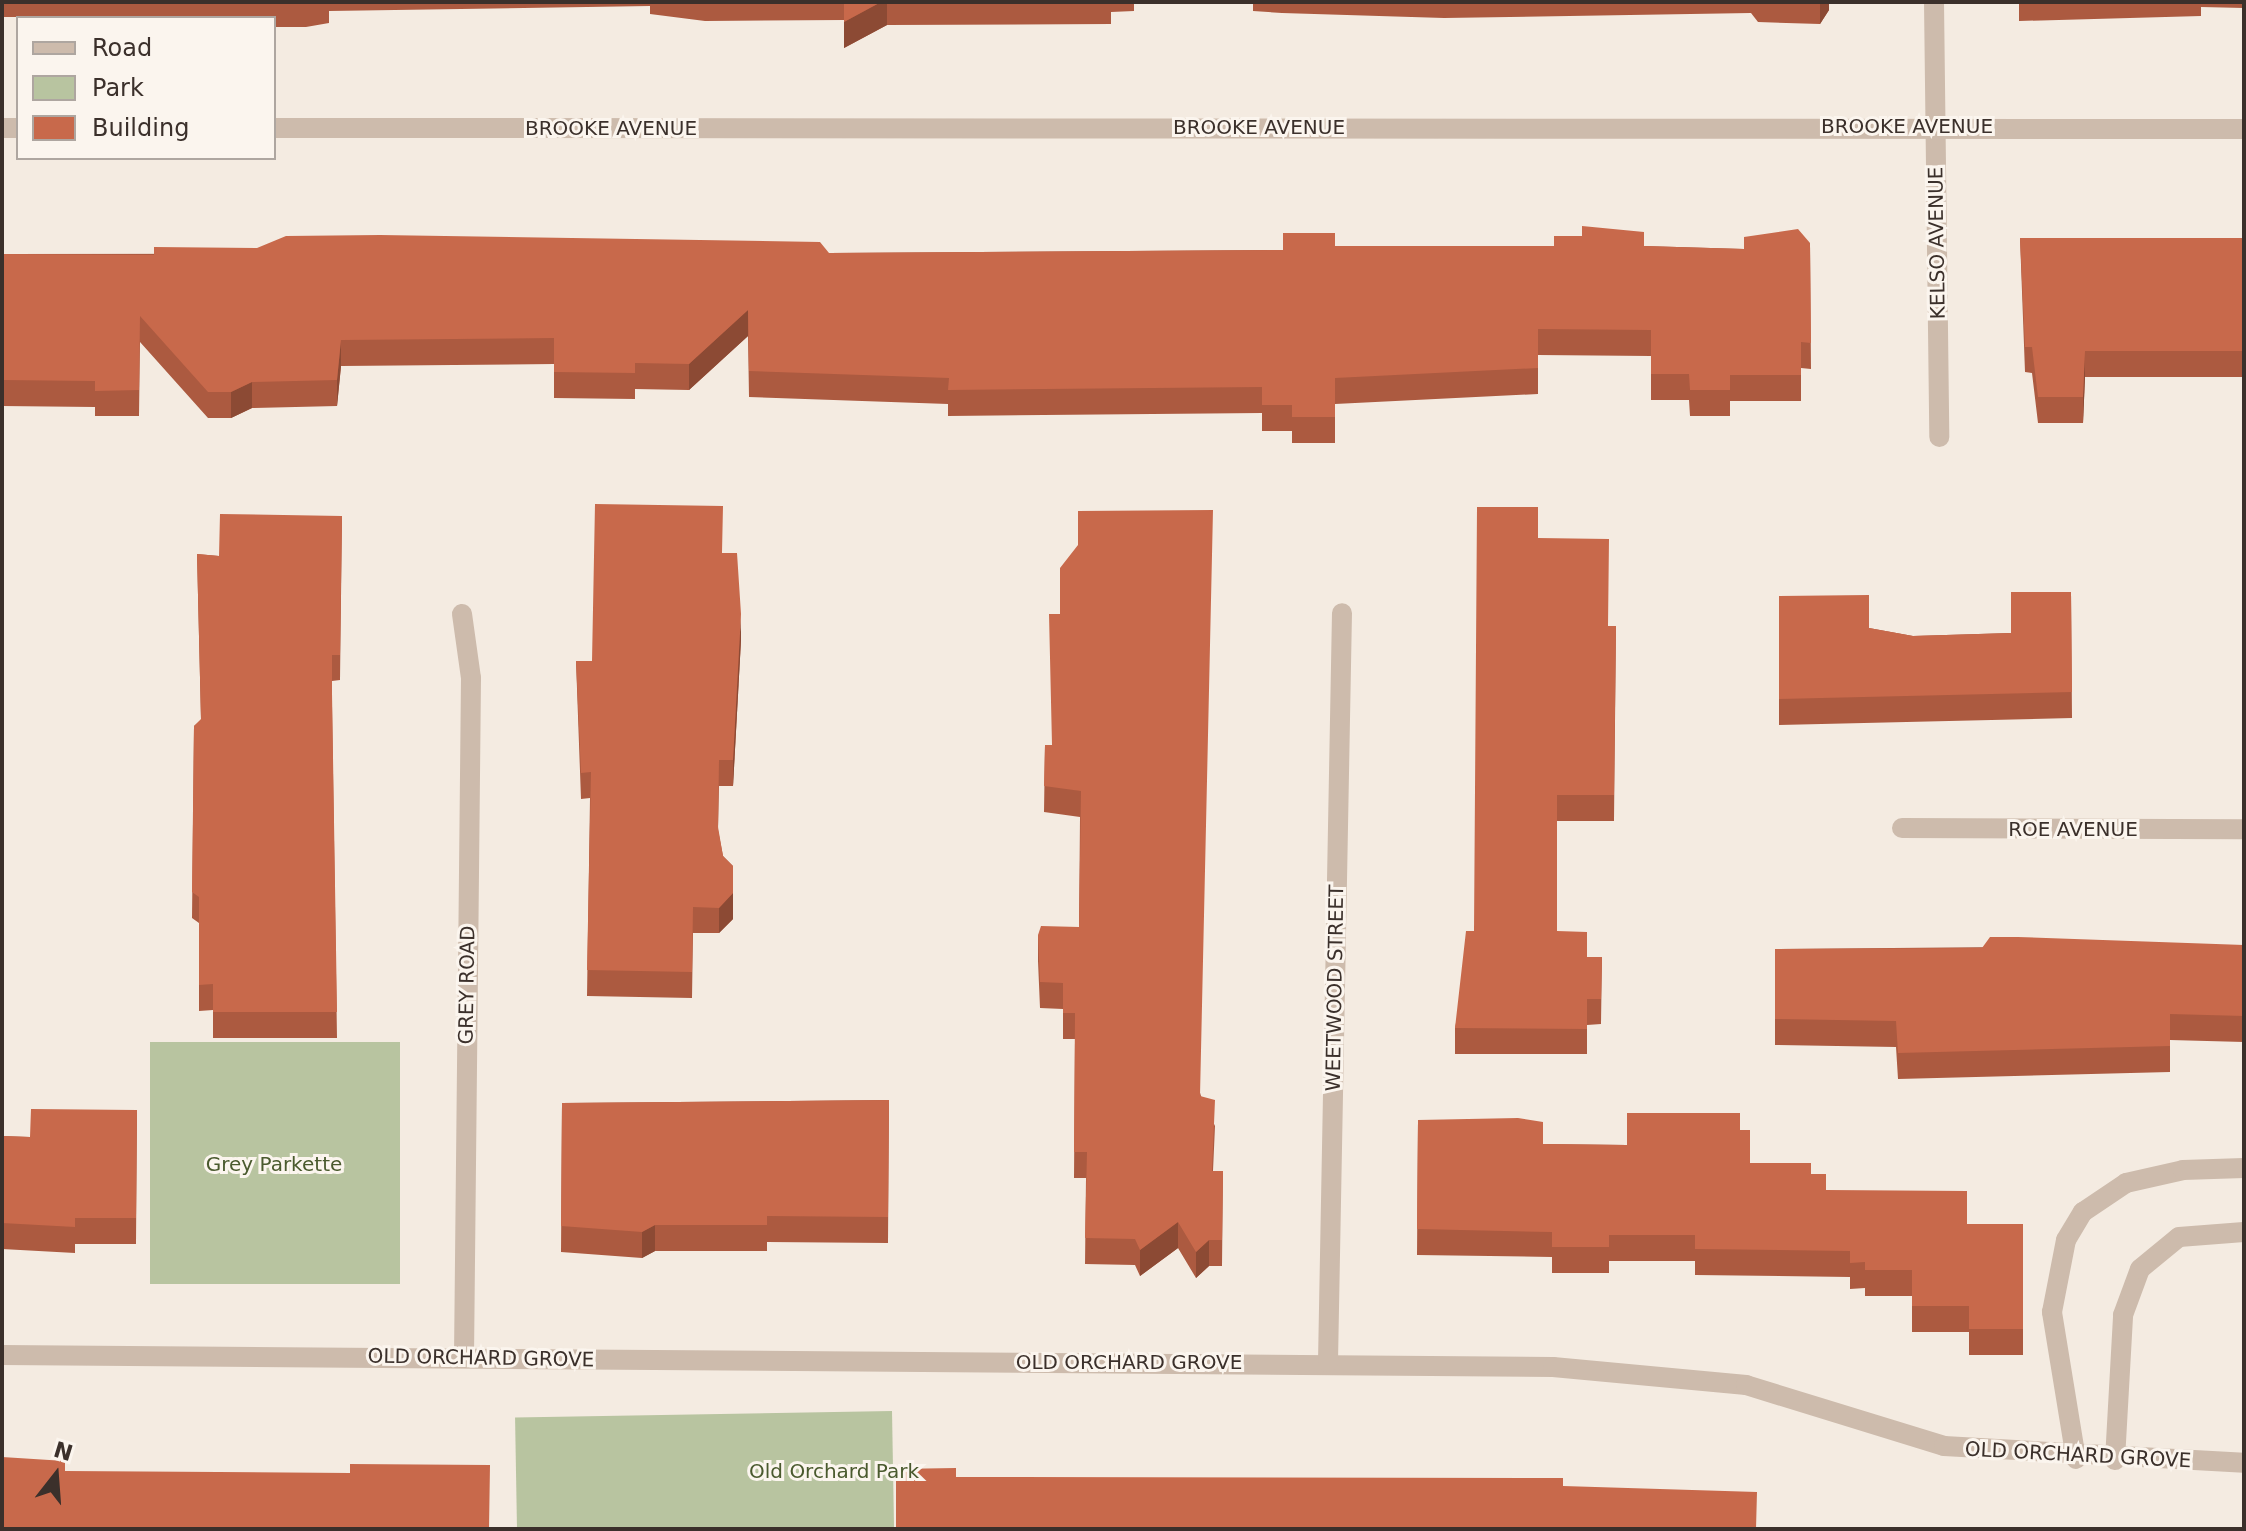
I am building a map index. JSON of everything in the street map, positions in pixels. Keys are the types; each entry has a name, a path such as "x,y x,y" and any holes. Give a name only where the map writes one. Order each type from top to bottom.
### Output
{"street":[{"name":"KELSO AVENUE","path":"1934,2 1939,437"},
{"name":"BROOKE AVENUE","path":"276,128 1935,126 2244,129"},
{"name":"WEETWOOD STREET","path":"1328,1362 1342,613"},
{"name":"GREY ROAD","path":"462,614 471,678 464,1357"},
{"name":"ROE AVENUE","path":"1902,828 2244,829"},
{"path":"2076,1459 2052,1312 2072,1231 2103,1194 2126,1183 2183,1170 2244,1168"},
{"path":"2115,1460 2123,1315 2140,1269 2179,1237 2244,1232"},
{"name":"OLD ORCHARD GROVE","path":"2,1355 1328,1362 1553,1367 1715,1381 1793,1396 1944,1446 2076,1459 2244,1463"}],"green space":[{"name":"Grey Parkette","path":"150,1042 400,1042 400,1284 150,1284"},
{"name":"Old Orchard Park","path":"892,1411 894,1529 517,1529 515,1418"}],"building":[{"path":"73,2 157,2 73,3"},
{"path":"844,2 881,2 844,22"},
{"path":"1582,226 1644,232 1644,246 1744,249 1744,237 1798,229 1810,243 1811,343 1801,342 1801,375 1730,375 1730,390 1690,390 1689,374 1651,374 1651,330 1538,329 1538,368 1335,378 1335,417 1292,417 1292,405 1262,405 1262,387 948,390 949,378 749,371 748,310 689,364 635,363 635,373 554,372 554,338 341,340 337,380 252,382 231,392 208,392 140,316 139,390 95,391 95,381 2,380 2,254 154,255 154,247 257,248 286,236 380,235 820,242 829,253 1283,250 1283,233 1335,233 1335,246 1554,246 1554,236 1582,236"},
{"path":"2020,238 2244,238 2244,351 2085,351 2083,397 2038,397 2032,347 2025,347"},
{"path":"595,504 723,506 722,553 737,553 741,614 733,760 719,760 718,827 723,856 733,866 733,893 719,908 693,907 692,972 587,970 591,772 581,773 576,661 592,661"},
{"path":"1477,507 1538,507 1538,538 1609,539 1608,626 1616,626 1614,795 1557,795 1557,931 1587,932 1587,957 1602,957 1601,999 1587,999 1587,1029 1455,1028 1466,931 1474,931"},
{"path":"1213,510 1200,1096 1215,1100 1212,1171 1223,1171 1222,1240 1209,1240 1196,1252 1178,1222 1140,1250 1135,1239 1085,1238 1087,1152 1074,1152 1075,1013 1063,1013 1063,983 1040,982 1038,935 1041,926 1079,927 1081,791 1044,786 1045,745 1052,745 1049,614 1060,614 1060,568 1078,545 1078,511"},
{"path":"220,514 342,516 340,655 332,655 337,1012 213,1012 213,984 199,985 199,897 192,892 194,726 201,719 197,554 219,556"},
{"path":"2011,592 2071,592 2072,692 1779,699 1779,596 1869,595 1869,628 1913,636 2011,633"},
{"path":"1990,937 2244,945 2244,1016 2170,1014 2170,1046 1898,1053 1896,1021 1775,1019 1775,949 1982,948"},
{"path":"889,1100 888,1217 767,1216 767,1225 655,1225 642,1232 561,1226 562,1103"},
{"path":"31,1109 137,1110 136,1218 75,1218 75,1227 2,1223 2,1136 30,1137"},
{"path":"1627,1113 1740,1113 1740,1130 1750,1130 1750,1163 1811,1163 1811,1174 1826,1174 1826,1190 1967,1191 1967,1224 2023,1224 2023,1329 1969,1329 1969,1306 1912,1306 1912,1270 1865,1270 1865,1262 1850,1263 1850,1251 1695,1249 1695,1235 1609,1235 1609,1247 1552,1247 1552,1232 1417,1229 1418,1120 1518,1118 1543,1122 1543,1144 1627,1145"},
{"path":"2,1457 65,1461 65,1471 350,1473 350,1464 490,1465 489,1529 2,1529"},
{"path":"956,1468 956,1477 1563,1478 1563,1486 1757,1492 1756,1529 896,1529 896,1469"}]}
